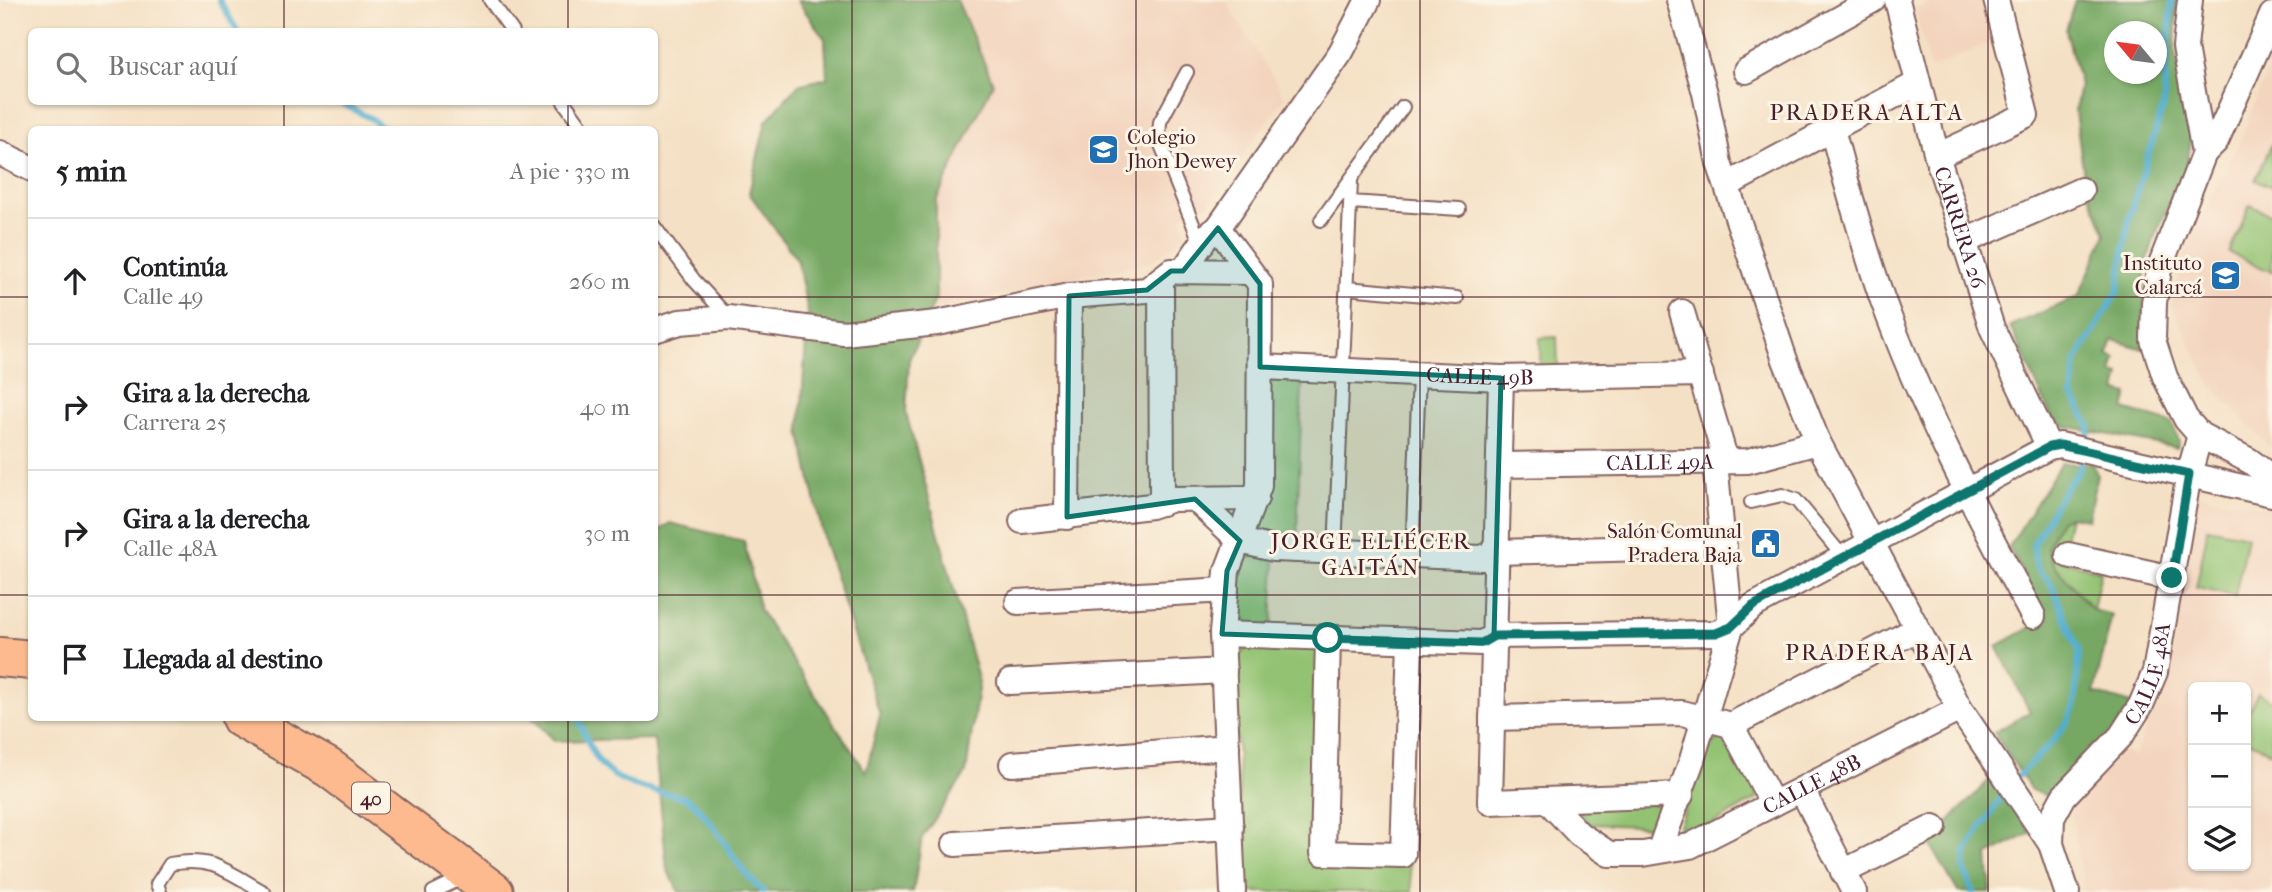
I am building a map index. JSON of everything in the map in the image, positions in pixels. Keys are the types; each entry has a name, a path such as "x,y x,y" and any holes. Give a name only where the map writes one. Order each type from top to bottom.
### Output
{"highway":[{"path":"0,657 28,660"},
{"name":"40","path":"246,721 329,768 482,883"}],"street":[{"path":"658,329 680,322 728,318 844,333 937,323 1069,296 1147,290 1172,275 1209,236 1341,52 1368,0"},
{"path":"1679,0 1727,185 1785,360 1818,442 1874,542 1960,709 2051,844 2067,892"},
{"path":"1746,71 1873,0"},
{"path":"1937,156 2026,115 1996,0"},
{"path":"2190,0 2185,47 2204,153"},
{"name":"CARRERA 26","path":"1905,2 1918,83 1937,156 1992,328 2060,446"},
{"path":"2272,15 2217,141 2204,153 2167,242 2159,269 2153,340 2165,377 2186,419 2200,435 2250,461 2272,478"},
{"path":"1727,185 1918,83"},
{"path":"1832,129 1882,298 1922,396 1967,493 2033,616"},
{"path":"0,153 28,167"},
{"path":"1963,242 2081,190"},
{"path":"1209,236 1260,284 1259,486 1227,571 1222,634 1233,892"},
{"path":"1172,275 1250,272"},
{"path":"1162,503 1172,275"},
{"path":"1067,517 1069,296"},
{"path":"1660,849 1681,796 1731,627 1721,462 1682,313"},
{"name":"CALLE 49B","path":"1260,367 1501,378 1700,374"},
{"path":"1501,378 1490,802 1681,796"},
{"name":"CALLE 48A","path":"2051,844 2052,818 2064,796 2121,736 2141,705 2155,672 2189,474 2200,435"},
{"name":"CALLE 49A","path":"1499,465 1748,461 1818,442"},
{"path":"1222,634 1482,643 1494,636 1716,633 1731,627 1753,606 2060,446 2103,453 2272,494"},
{"path":"1023,521 1195,499 1256,498"},
{"path":"1195,499 1240,541 1275,548 1482,558 1497,552 1724,546"},
{"path":"2068,555 2172,578"},
{"path":"1018,602 1226,590"},
{"path":"1492,718 1682,713 1731,725 1917,629"},
{"path":"1328,638 1323,853 1403,855 1410,641"},
{"path":"1010,682 1224,671"},
{"name":"CALLE 48B","path":"1548,800 1579,834 1602,851 1626,855 1690,846 1960,709"},
{"path":"1731,725 1773,804"},
{"path":"1012,764 1227,747"},
{"path":"1802,790 1849,882 1934,827"},
{"path":"955,844 1231,827"}],"lane":[{"path":"490,0 510,28"},
{"path":"1187,72 1160,122 1159,140 1209,236"},
{"path":"566,105 581,126"},
{"path":"1321,220 1403,107"},
{"path":"1335,551 1351,181"},
{"path":"1350,202 1459,209"},
{"path":"658,231 694,280 728,318"},
{"path":"1347,288 1457,298"},
{"path":"1412,555 1419,374"},
{"path":"1751,502 1782,495 1796,500 1844,558"},
{"path":"160,892 157,884 170,864 208,861 264,892"},
{"path":"433,892 482,883"}],"highlighted area":[{"path":"1218,228 1260,284 1260,367 1501,378 1494,636 1482,643 1222,634 1227,571 1240,541 1195,499 1067,517 1069,296 1147,290 1171,271 1183,271"}],"shaded area":[{"name":"Colegio Jhon Dewey","path":"957,0 1225,0 1285,97 1208,204 1181,216 1186,235 1153,261 936,309 936,201 993,83"},
{"path":"1934,0 1980,0 1995,40 1930,69 1915,9"},
{"name":"Instituto Calarcá","path":"2272,58 2272,450 2211,385 2171,304 2187,246 2240,141"},
{"path":"2196,494 2272,509 2272,892 2084,892 2071,810 2122,751 2134,756 2169,678 2192,502"}],"green space":[{"path":"797,0 957,0 993,83 936,201 936,298 909,360 906,413 979,682 966,773 922,838 913,892 679,892 667,869 654,739 555,741 535,721 658,721 658,531 670,523 744,541 760,611 866,772 880,715 825,545 800,431 808,312 797,260 749,193 766,121 798,85 827,78 825,39"},
{"path":"2075,0 2177,0 2175,52 2192,135 2186,169 2155,235 2145,269 2143,349 2113,340 2108,355 2116,358 2112,373 2120,375 2116,391 2128,394 2124,409 2172,423 2179,441 2177,448 2065,426 2052,418 2010,326 2078,297 2106,234 2085,183 2075,112 2080,85 2066,30"},
{"path":"2272,143 2272,187 2255,180"},
{"path":"2250,205 2272,215 2272,272 2229,253"},
{"path":"1557,337 1558,368 1540,369 1540,338"},
{"path":"1299,377 1302,383 1297,538 1284,540 1263,530 1258,519 1270,385 1276,378"},
{"path":"2061,463 2093,464 2097,474 2088,519 2070,516 2060,520 2047,548 2054,565 2093,610 2112,615 2094,693 2132,704 2113,732 2047,796 2031,790 1994,732 2030,712 1997,646 2046,619 2009,547"},
{"path":"2070,516 2060,560 2101,571 2093,610 2054,565 2047,548 2060,520"},
{"path":"2208,528 2247,536 2235,596 2196,588"},
{"path":"1267,557 1275,563 1272,625 1252,628 1240,610 1238,586 1245,558"},
{"path":"1251,643 1320,647 1314,859 1409,861 1412,892 1243,892 1234,660"},
{"path":"2258,693 2272,701 2272,753 2251,742 2251,706"},
{"path":"1721,734 1730,738 1758,798 1686,839 1677,832 1702,761"},
{"path":"1992,777 2031,833 1988,855 1991,892 1958,892 1929,842"},
{"path":"1668,804 1663,827 1590,824 1573,807"}],"waterway":[{"path":"219,0 236,28"},
{"path":"2085,447 2090,426 2072,395 2076,361 2118,291 2129,218 2163,107 2172,0"},
{"path":"345,105 380,126"},
{"path":"2014,780 2054,740 2070,718 2075,703 2079,651 2051,583 2037,569 2033,545 2065,488 2079,471 2082,457"},
{"path":"579,721 605,769 614,776 640,787 689,800 709,821 743,870 764,892"},
{"path":"1973,892 1964,869 1966,851 2007,789"}],"place":[{"name":"Colegio Jhon Dewey","path":"1104,149"},
{"name":"Instituto Calarcá","path":"2225,275"},
{"name":"Salón Comunal Pradera Baja","path":"1765,543"}],"district":[{"name":"PRADERA ALTA","path":"1867,112"},
{"name":"JORGE ELIÉCER GAITÁN","path":"1371,554"},
{"name":"PRADERA BAJA","path":"1880,652"}],"route":[{"path":"1328,638 1482,643 1494,636 1716,633 1731,627 1753,606 2049,447 2060,445 2189,474 2172,578"}]}
